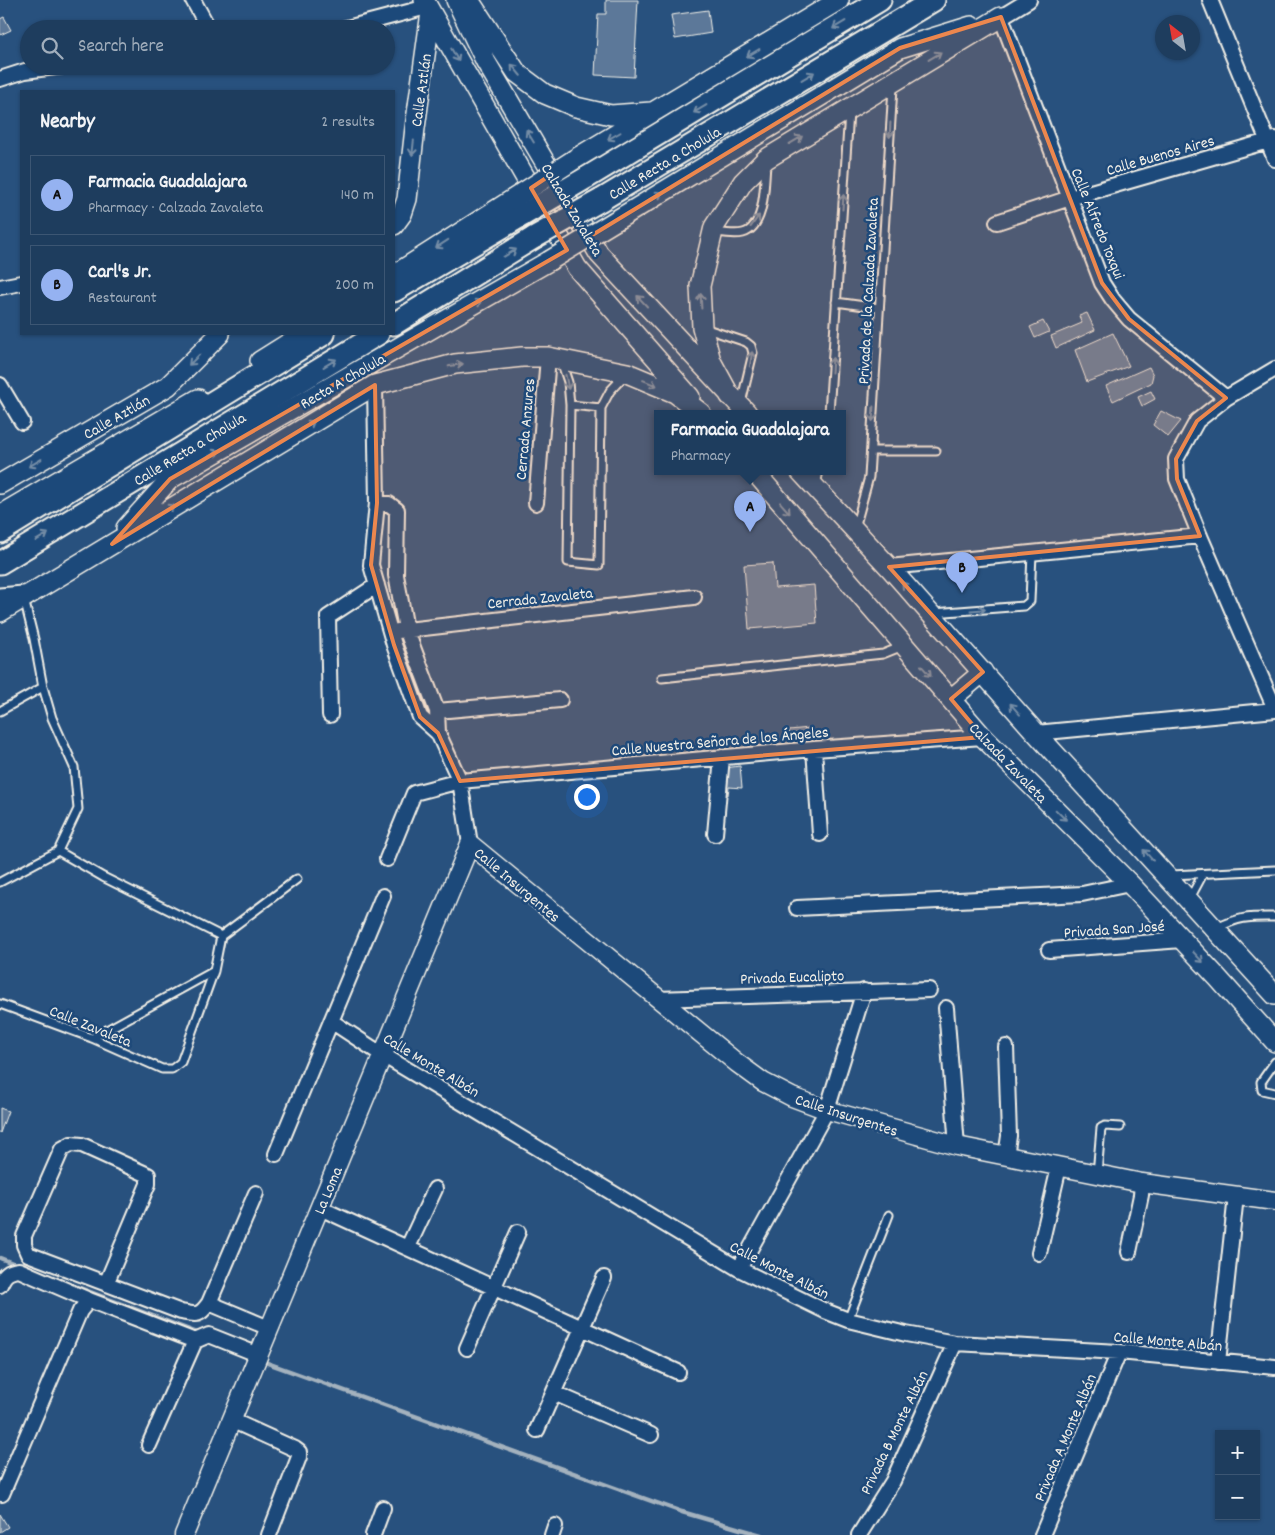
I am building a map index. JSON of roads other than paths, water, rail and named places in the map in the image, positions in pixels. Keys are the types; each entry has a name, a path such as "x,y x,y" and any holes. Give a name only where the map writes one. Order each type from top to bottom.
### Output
{"main road":[{"path":"467,0 517,74 545,94 576,107 611,115 657,111"},
{"name":"Calzada Zavaleta","path":"467,0 486,62 599,254 739,405"},
{"path":"395,275 518,207 575,159 839,0"},
{"name":"Calle Recta a Cholula","path":"395,290 518,207 586,178 880,0"},
{"name":"Calle Recta a Cholula","path":"395,323 934,0"},
{"name":"Calzada Zavaleta","path":"427,6 577,268 700,410"},
{"name":"Calle Aztlán","path":"395,224 402,214 408,198 427,6"},
{"path":"739,405 710,361 702,327 700,286 712,232 743,182 766,159 1001,17"},
{"name":"Recta A Cholula","path":"112,544 170,479 549,261 900,48 1001,17"},
{"name":"Calle Aztlán","path":"0,484 62,446 168,386 219,335"},
{"path":"0,515 121,445 301,335"},
{"name":"Calle Recta a Cholula","path":"0,532 322,335"},
{"name":"Calle Recta a Cholula","path":"0,563 376,335"},
{"path":"0,612 375,385 455,364 522,357 554,358 627,373 675,393 699,410"},
{"path":"62,446 121,445"},
{"name":"Calzada Zavaleta","path":"757,475 983,737 1130,884 1275,1042"},
{"path":"817,479 855,530 1036,733 1275,995"},
{"path":"0,599 23,597"},
{"path":"951,699 983,672"}],"street":[{"path":"193,0 204,20"},
{"path":"1001,17 1029,0"},
{"path":"1210,0 1271,140 1275,160"},
{"path":"376,20 427,6"},
{"name":"Calle Alfredo Toxqui","path":"1001,17 1102,283 1129,319 1226,398"},
{"path":"0,79 20,73"},
{"name":"Calle Buenos Aires","path":"997,222 1070,198 1271,140"},
{"path":"0,287 20,283"},
{"name":"Cerrada Anzures","path":"536,503 554,358"},
{"path":"1036,733 1275,710 1177,479 1176,459 1197,421 1226,398 1275,369"},
{"path":"0,385 22,422"},
{"path":"375,385 377,503 371,566 390,632 420,717 438,733"},
{"path":"377,503 389,504 397,510 396,575 406,629 437,711 438,733 460,781 470,844"},
{"path":"889,567 1200,536"},
{"path":"330,715 328,617 376,585"},
{"name":"Cerrada Zavaleta","path":"390,632 694,597"},
{"path":"437,711 560,700"},
{"name":"Calle Nuestra Señora de los Ángeles","path":"387,859 414,793 460,781 814,749 983,737"},
{"path":"814,749 820,834"},
{"path":"716,834 722,757"},
{"name":"Calle Insurgentes","path":"470,844 737,1063 763,1082 792,1097 827,1110 957,1146 1142,1184 1275,1201"},
{"name":"La Loma","path":"184,1535 268,1328 320,1208 470,844"},
{"path":"797,908 1082,894 1130,884"},
{"path":"276,1154 383,896"},
{"name":"Privada San José","path":"1048,950 1182,940"},
{"name":"Privada Eucalipto","path":"657,999 929,990"},
{"path":"738,1269 827,1110 864,991"},
{"path":"946,1008 957,1146"},
{"name":"Calle Monte Albán","path":"331,1021 383,1055 738,1269 825,1311 848,1320 906,1334 956,1343 1119,1352 1275,1367"},
{"path":"1006,1047 1009,1136 1006,1156"},
{"path":"106,1284 148,1184 148,1175 82,1145 71,1144 62,1149 24,1236 24,1245 28,1254 106,1284 181,1312 196,1314 202,1312 209,1303 256,1193"},
{"path":"1040,1253 1059,1167"},
{"path":"1129,1252 1142,1184"},
{"path":"408,1248 435,1189"},
{"path":"1218,1362 1236,1196"},
{"path":"320,1208 678,1372"},
{"path":"467,1348 518,1232"},
{"path":"0,1285 10,1270 19,1270 89,1300 195,1341"},
{"path":"537,1430 604,1278"},
{"path":"2,1494 80,1311 89,1300"},
{"path":"209,1303 268,1328"},
{"path":"149,1446 195,1341 209,1335 259,1354"},
{"name":"Privada B Monte Albán","path":"859,1535 893,1481 956,1343"},
{"name":"Privada A Monte Albán","path":"1042,1535 1119,1352"},
{"path":"554,1393 651,1435"},
{"path":"231,1420 299,1452 299,1457 269,1535"},
{"path":"373,1535 383,1508"}],"lane":[{"name":"Privada de la Calzada Zavaleta","path":"855,530 869,477 893,81"},
{"path":"829,410 849,108"},
{"path":"712,232 744,233 756,224 763,209 766,159"},
{"path":"836,302 879,308"},
{"path":"702,327 746,342 751,346 753,353 739,405"},
{"path":"554,358 568,382 570,405 568,562 600,565 601,408 610,391 627,373"},
{"path":"570,405 601,408"},
{"path":"870,451 936,451"},
{"path":"930,613 1024,606 1030,601 1032,553"},
{"path":"0,882 58,851 78,809 74,767 52,718 23,597"},
{"path":"662,678 883,654 903,646"},
{"path":"0,711 43,686"},
{"path":"58,851 103,877 221,936"},
{"path":"1166,875 1275,870"},
{"path":"1189,901 1203,874"},
{"path":"92,1038 214,971 221,936 297,879"},
{"path":"1214,930 1234,920 1250,916 1275,917"},
{"name":"Calle Zavaleta","path":"0,1004 92,1038 162,1069 172,1069 181,1062 214,971"},
{"path":"1275,1062 1261,1082 1262,1090 1275,1093"},
{"path":"1097,1174 1101,1128 1105,1126 1120,1127"},
{"path":"848,1320 889,1215"}],"waterway":[{"path":"0,1258 20,1266"},
{"path":"72,1285 200,1334"},
{"path":"259,1360 682,1512 761,1535"}],"place":[{"name":"Farmacia Guadalajara","path":"750,532"},
{"name":"Carl's Jr.","path":"962,593"}]}
